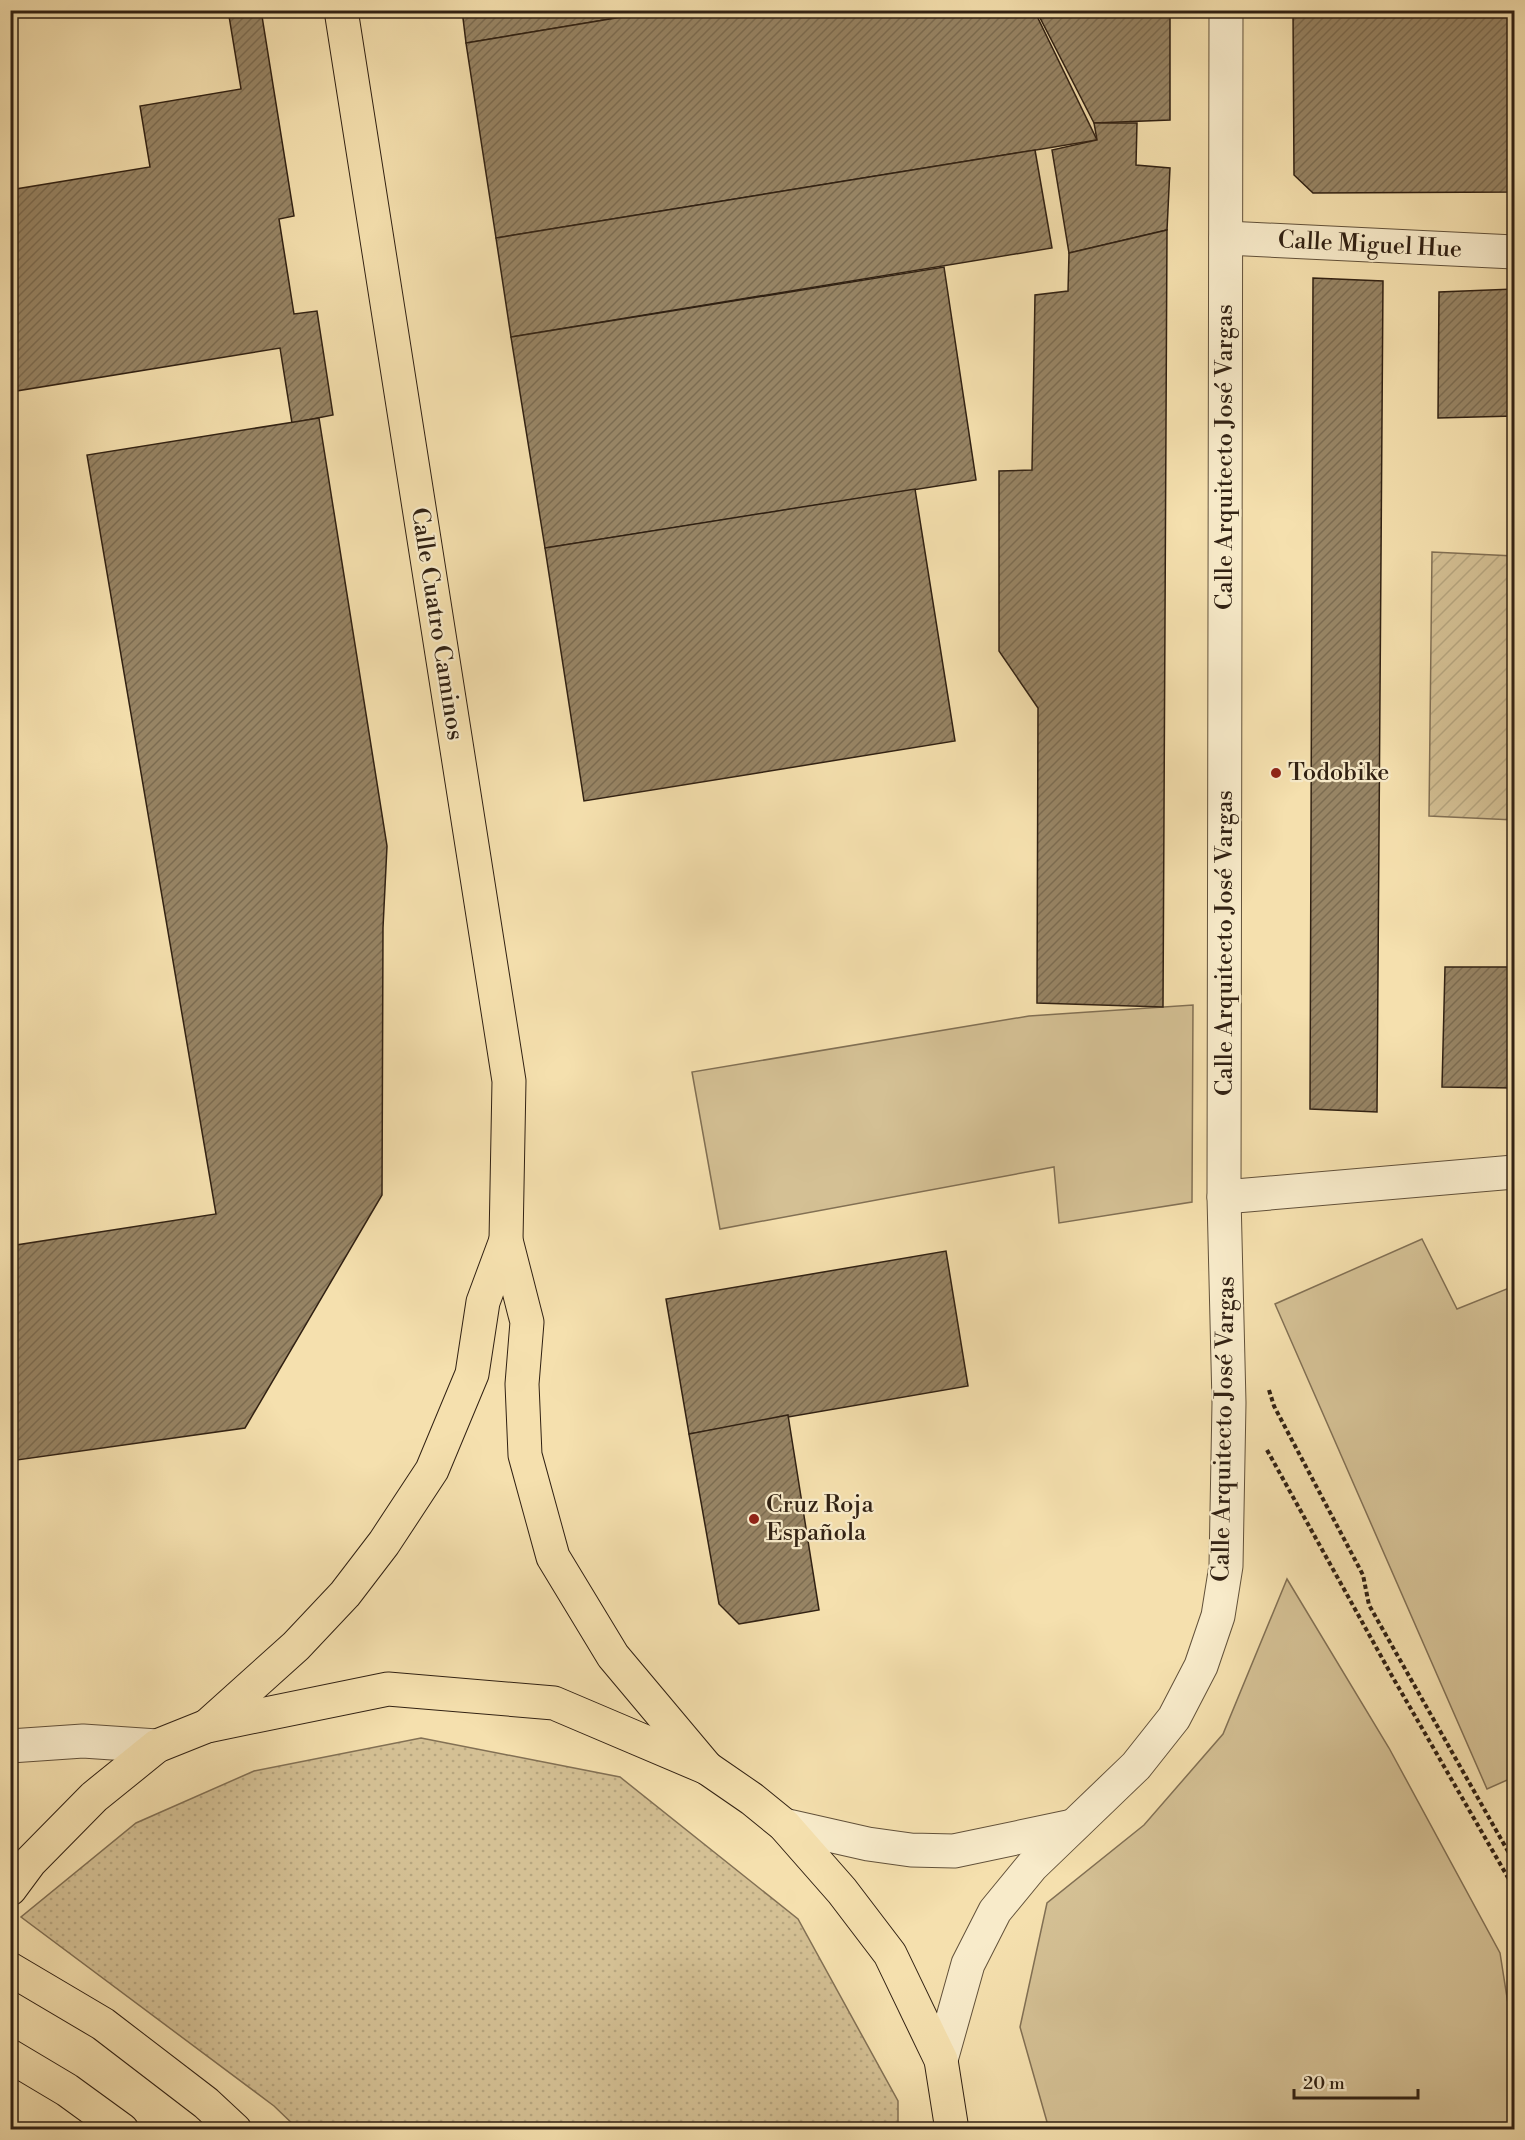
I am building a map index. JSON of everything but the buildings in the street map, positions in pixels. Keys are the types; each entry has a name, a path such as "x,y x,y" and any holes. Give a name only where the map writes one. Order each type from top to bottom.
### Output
{"main road":[{"name":"Calle Cuatro Caminos","path":"341,10 508,1081 506,1240 527,1322 522,1384 525,1455 553,1557 613,1656 707,1768"},
{"name":"Calle Cuatro Caminos","path":"207,1726 296,1646 345,1594 384,1543 432,1470 472,1374 483,1302 506,1240"},
{"path":"10,1889 30,1862 94,1797 157,1746 207,1726 388,1689 554,1703 707,1768 752,1799 784,1825 842,1891 890,1954 941,2060 951,2130"},
{"path":"10,1969 103,2024 206,2103 235,2130"},
{"path":"10,2056 67,2090 122,2130"}],"street":[{"name":"Calle Arquitecto José Vargas","path":"941,2060 968,1964 995,1911 1032,1866 1136,1766 1174,1718 1201,1666 1218,1616 1226,1566 1228,1426 1224,1197 1226,10"},
{"name":"Calle Miguel Hue","path":"1226,238 1515,252"},
{"path":"1224,1197 1515,1172"},
{"path":"10,1746 83,1741 157,1746"},
{"name":"Calle Arquitecto José Vargas","path":"784,1825 868,1844 911,1850 954,1851 1073,1826"}],"path":[{"path":"1267,1384 1274,1406 1363,1575 1370,1605 1515,1862"},
{"path":"1265,1446 1392,1676 1515,1888"}],"shaded area":[{"path":"1432,552 1514,556 1514,820 1429,816"},
{"path":"1193,1005 1192,1202 1059,1223 1054,1167 720,1229 692,1072 1029,1016"},
{"path":"1422,1239 1457,1309 1514,1286 1514,1777 1487,1789 1275,1304"},
{"path":"1287,1579 1389,1748 1500,1953 1514,2042 1514,2129 1049,2129 1020,2027 1047,1903 1144,1825 1223,1734"},
{"path":"421,1738 620,1777 798,1919 898,2101 898,2129 298,2129 274,2106 21,1917 136,1823 254,1771"}],"place":[{"name":"Todobike","path":"1276,773"},
{"name":"Cruz Roja Española","path":"754,1519"}]}
